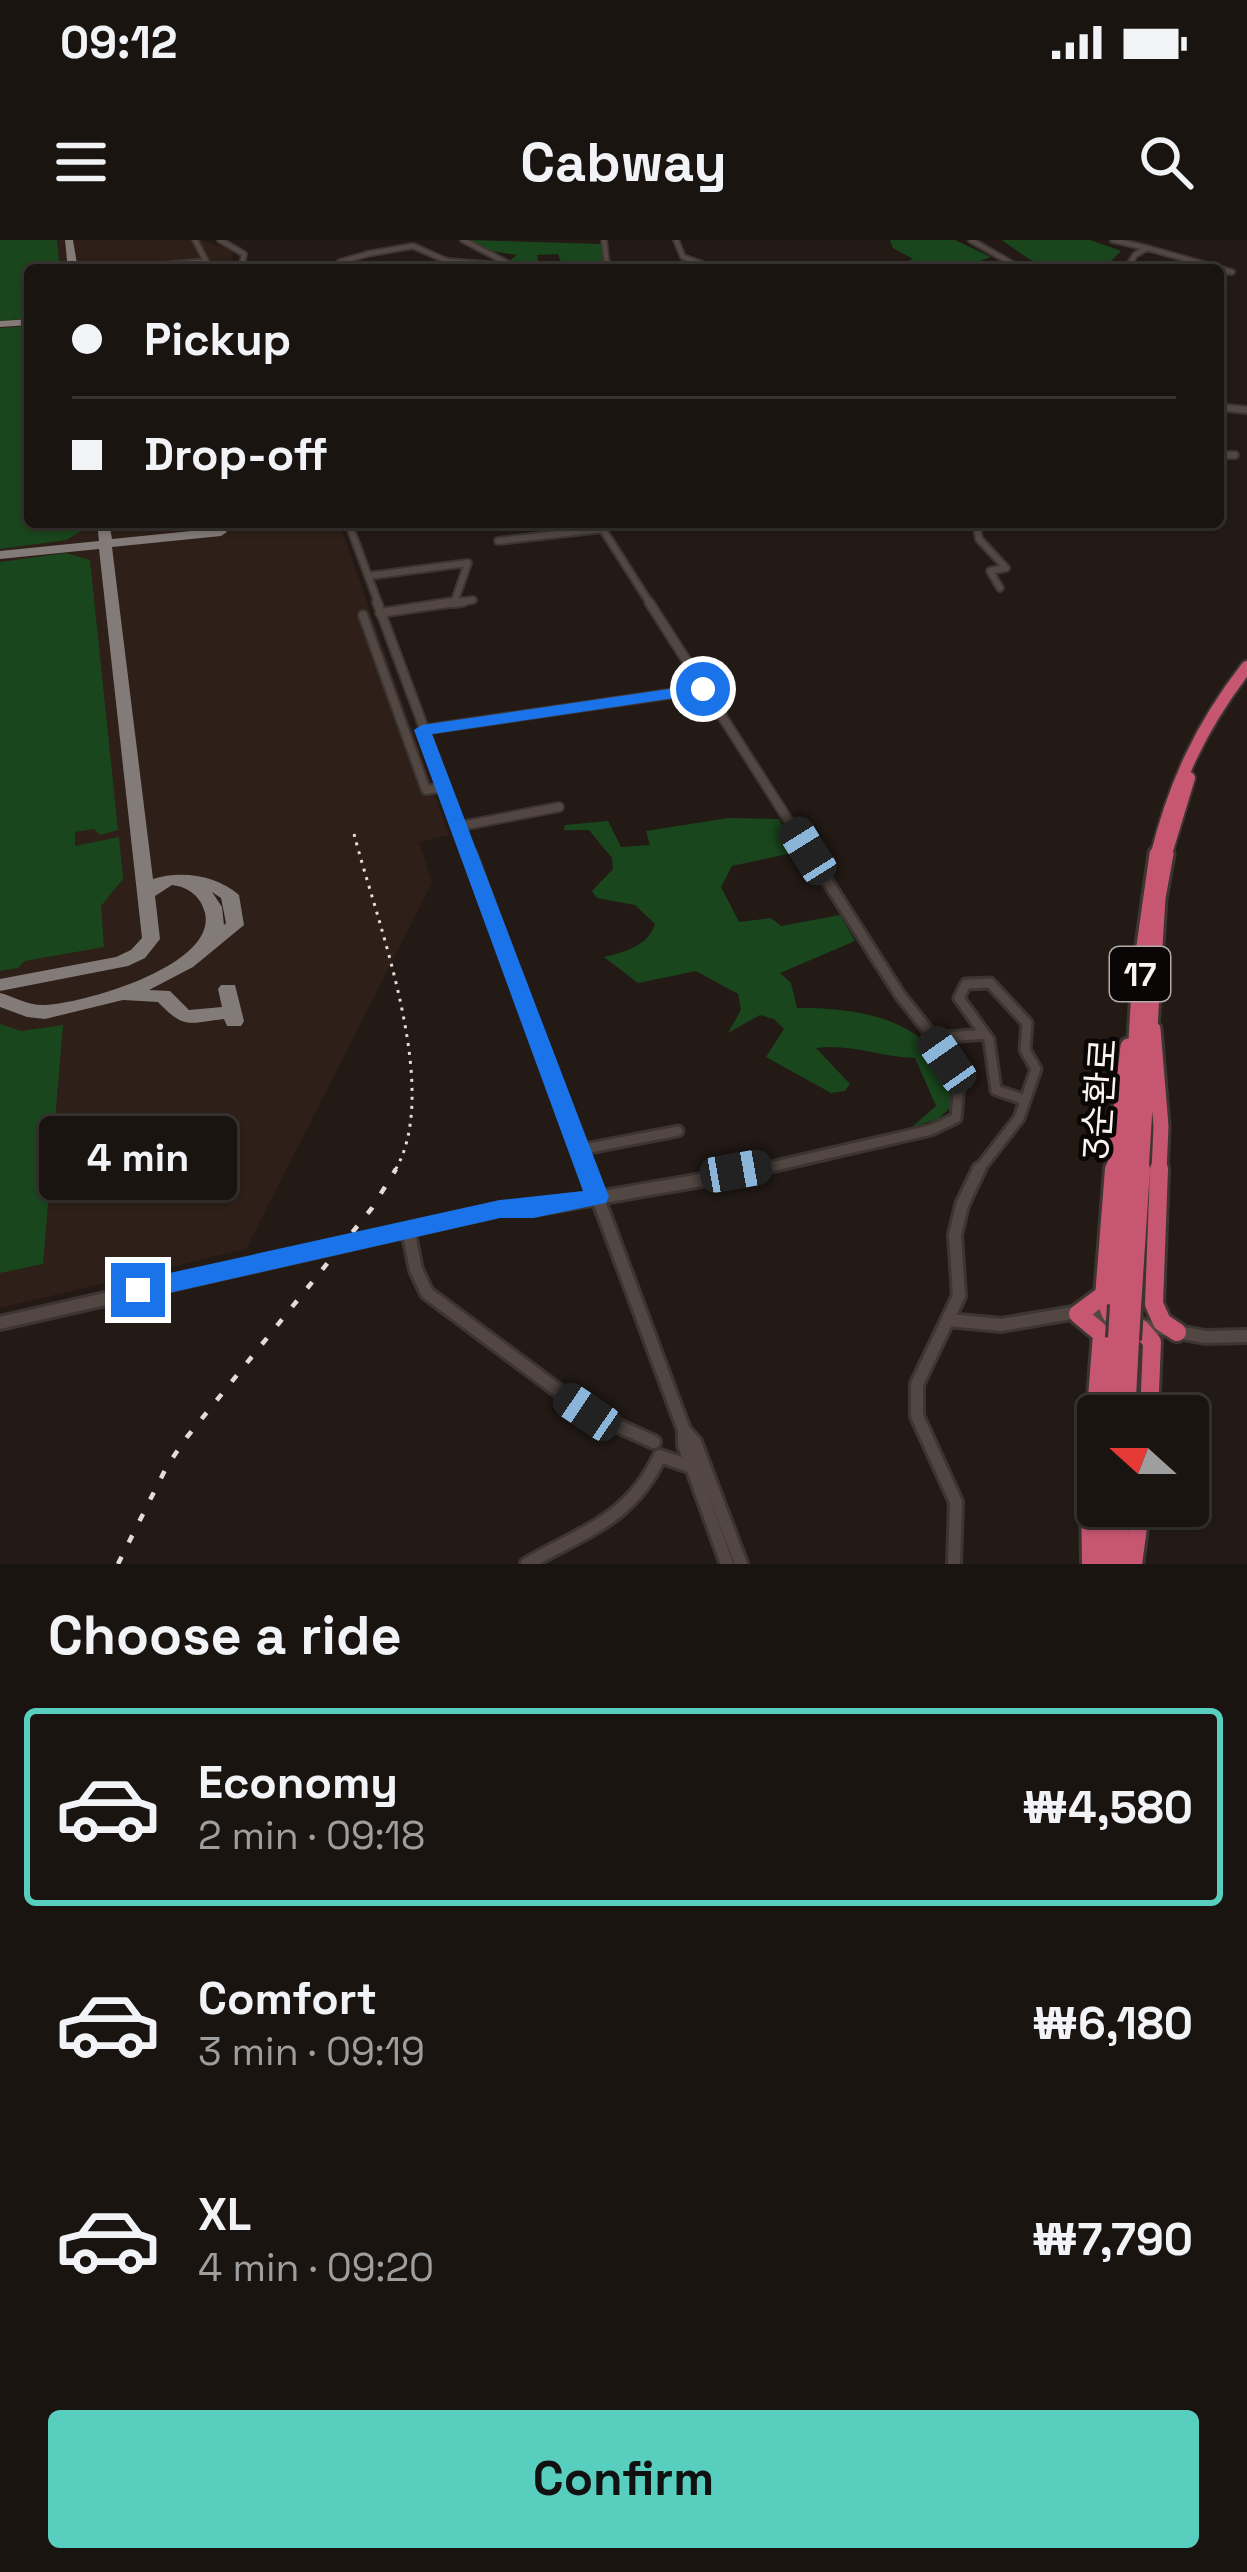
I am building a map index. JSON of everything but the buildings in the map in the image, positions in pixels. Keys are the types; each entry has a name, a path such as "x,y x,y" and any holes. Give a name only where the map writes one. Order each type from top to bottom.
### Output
{"highway":[{"name":"3순환로","path":"1114,1395 1150,890 1164,818 1201,730 1247,667"},
{"name":"3순환로","path":"1144,987 1178,807 1207,739 1247,678"},
{"path":"1144,987 1161,1126 1154,1304 1162,1322 1177,1332"},
{"path":"1091,1564 1090,1488 1118,1320 1120,1091 1144,987"},
{"path":"1078,1313 1118,1320 1146,1318 1154,1304"},
{"path":"1078,1313 1098,1327 1118,1320 1145,1332 1153,1347 1150,1395"},
{"name":"3순환로","path":"1118,1320 1124,1395"},
{"path":"1153,1347 1162,1336 1177,1332"},
{"path":"1104,1564 1107,1527"},
{"path":"1118,1564 1119,1527"},
{"path":"1133,1564 1139,1527"}],"street":[{"path":"175,264 206,261 195,240 239,250"},
{"path":"220,240 245,256 242,264"},
{"path":"338,264 411,240"},
{"path":"463,240 509,264"},
{"path":"676,240 682,256 703,264"},
{"path":"971,240 1013,264"},
{"path":"1113,240 1208,264"},
{"path":"368,254 416,246 463,264"},
{"path":"1130,264 1147,248"},
{"path":"1184,256 1193,264"},
{"path":"1224,454 1235,455"},
{"path":"350,528 684,1430 692,1467 727,1564"},
{"path":"549,528 552,535"},
{"path":"498,541 589,528"},
{"path":"0,1323 500,1209 533,1209 597,1197 950,1124 960,1109 954,1070 900,995 601,528"},
{"path":"977,528 979,539 1006,568 990,571 1000,588"},
{"path":"368,577 468,563 454,603"},
{"path":"380,613 473,600"},
{"path":"362,615 426,790 445,787"},
{"path":"422,730 703,689"},
{"path":"461,826 559,807"},
{"path":"954,1564 956,1502 916,1405 920,1373 961,1287 955,1235 962,1205 974,1175 1011,1132 1025,1100 1036,1069 1025,1050 1027,1023 990,983 973,982 960,993 992,1050 996,1090 1025,1100"},
{"path":"950,1037 985,1034"},
{"path":"579,1150 678,1131"},
{"path":"408,1230 416,1270 427,1294 587,1412 654,1442"},
{"path":"948,1320 1001,1325 1078,1313"},
{"path":"1118,1320 1177,1332 1247,1336"},
{"path":"684,1430 695,1442 741,1564"},
{"path":"527,1564 626,1512 645,1488 660,1456 692,1467"}],"shaded area":[{"path":"0,240 201,240 231,250 233,264 24,264 24,528 341,528 449,835 419,842 432,883 246,1249 0,1308"}],"green space":[{"path":"0,240 57,240 59,264 24,264 24,319 0,321"},
{"path":"468,240 601,244 603,262 547,264 561,262 558,254 537,255 539,264 509,261 517,255 479,249"},
{"path":"890,240 955,240 991,257 971,264 902,264 913,259 893,248"},
{"path":"1002,240 1090,240 1121,251 1108,264 1039,264"},
{"path":"24,326 24,528 86,528 66,540 0,549 0,328"},
{"path":"66,553 90,560 118,830 100,835 94,829 75,832 75,846 119,837 123,879 101,906 104,947 25,961 18,968 0,971 0,562"},
{"path":"728,818 779,819 797,852 732,866 721,887 739,922 771,918 781,926 840,915 855,941 780,973 791,983 797,1008 875,1016 920,1038 947,1078 951,1107 938,1119 912,1127 936,1106 915,1058 816,1048 850,1084 845,1091 831,1093 766,1057 784,1029 774,1019 760,1015 728,1033 741,1010 738,994 696,971 638,983 604,957 641,943 655,924 635,905 597,898 592,891 613,869 612,858 589,830 564,830 565,825 608,821 621,847 650,845 646,831"},
{"path":"0,1024 21,1031 63,1025 43,1264 0,1273"}],"taxiway":[{"path":"69,240 72,264"},
{"path":"0,324 24,322"},
{"path":"104,528 106,544"},
{"path":"106,544 221,532"},
{"path":"0,555 106,544"},
{"path":"0,985 121,962 138,954 151,939 106,544"},
{"path":"0,999 39,1012 62,1010 138,987 204,950 216,921 206,895 183,880 170,879 147,894"},
{"path":"194,882 230,895 235,925 209,947"},
{"path":"228,989 234,1021"},
{"path":"130,996 163,996 184,1017 232,1012"}],"railway":[{"path":"354,834 390,959 409,1053 408,1138 394,1172"},
{"path":"118,1564 167,1466 187,1437 372,1208 396,1169"}],"route":[{"path":"138,1290 500,1209 533,1209 597,1197 422,730 703,689"}]}
